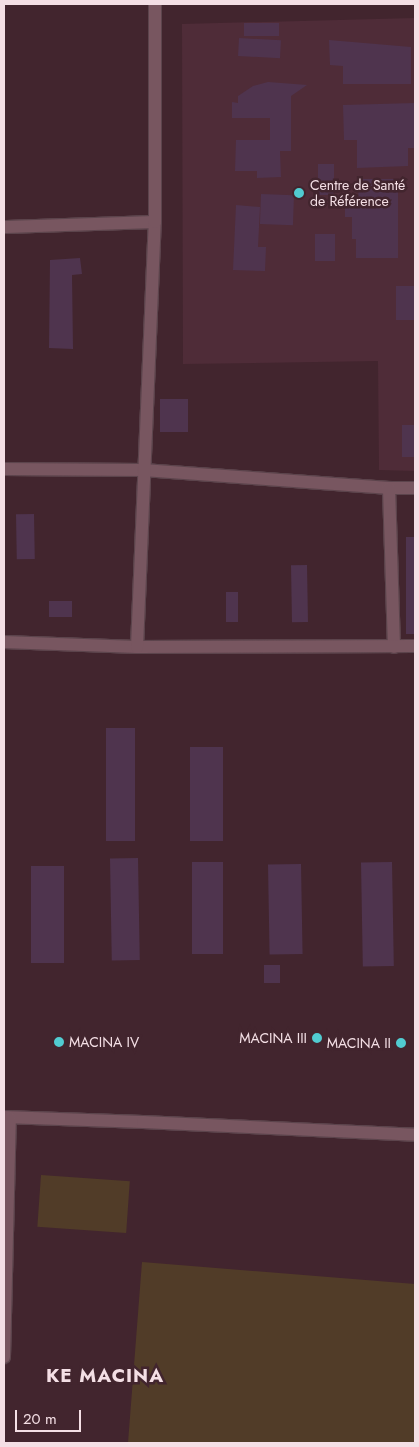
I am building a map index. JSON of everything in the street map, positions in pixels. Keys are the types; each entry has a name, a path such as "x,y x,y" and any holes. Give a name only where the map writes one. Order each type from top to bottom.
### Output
{"street":[{"path":"137,647 155,222 155,4"},
{"path":"4,227 155,222"},
{"path":"4,469 144,470 389,488 415,488"},
{"path":"389,488 394,647"},
{"path":"4,642 137,647 415,646"},
{"path":"4,1357 7,1118 143,1122 415,1135"}],"shaded area":[{"name":"Centre de Santé de Référence","path":"415,18 415,471 379,470 378,361 183,364 182,24"},
{"path":"41,1175 130,1181 126,1233 37,1227"},
{"path":"142,1262 415,1284 415,1443 128,1443"}],"building":[{"path":"244,23 279,23 279,36 244,36"},
{"path":"239,38 281,40 280,58 238,56"},
{"path":"329,40 411,47 411,84 343,84 343,66 330,65"},
{"path":"268,82 307,85 291,96 291,151 280,151 281,177 257,178 257,171 235,171 236,140 270,140 270,118 232,118 232,102 238,103 238,96 253,86"},
{"path":"415,103 415,148 408,148 408,166 357,168 357,140 344,140 343,105"},
{"path":"318,164 334,164 334,195 318,195"},
{"path":"359,179 398,179 398,258 356,258 356,239 352,239 352,217 345,217 345,201 358,201"},
{"path":"261,194 294,195 293,225 260,224"},
{"path":"236,205 260,207 258,247 266,247 265,271 233,270"},
{"path":"315,234 335,234 335,261 315,261"},
{"path":"80,258 82,274 72,275 73,349 49,348 50,260"},
{"path":"396,286 415,286 415,320 396,320"},
{"path":"160,399 188,399 188,432 160,432"},
{"path":"402,425 415,425 415,457 402,457"},
{"path":"16,514 34,514 35,559 17,559"},
{"path":"406,537 415,537 415,634 406,634"},
{"path":"291,565 307,565 308,622 292,622"},
{"path":"226,592 238,592 238,622 226,622"},
{"path":"49,601 72,601 72,617 49,617"},
{"path":"106,728 135,728 135,841 106,841"},
{"path":"190,747 223,747 223,841 190,841"},
{"path":"110,858 138,858 140,960 112,960"},
{"path":"192,862 223,862 223,954 192,954"},
{"path":"392,862 394,966 363,967 361,863"},
{"path":"301,864 303,954 270,955 268,865"},
{"path":"31,866 64,866 64,963 31,963"},
{"path":"264,965 280,965 280,983 264,983"}],"place":[{"name":"Centre de Santé de Référence","path":"299,193"},
{"name":"MACINA III","path":"317,1038"},
{"name":"MACINA IV","path":"59,1042"},
{"name":"MACINA II","path":"401,1043"}],"district":[{"name":"KE MACINA","path":"105,1376"}]}
